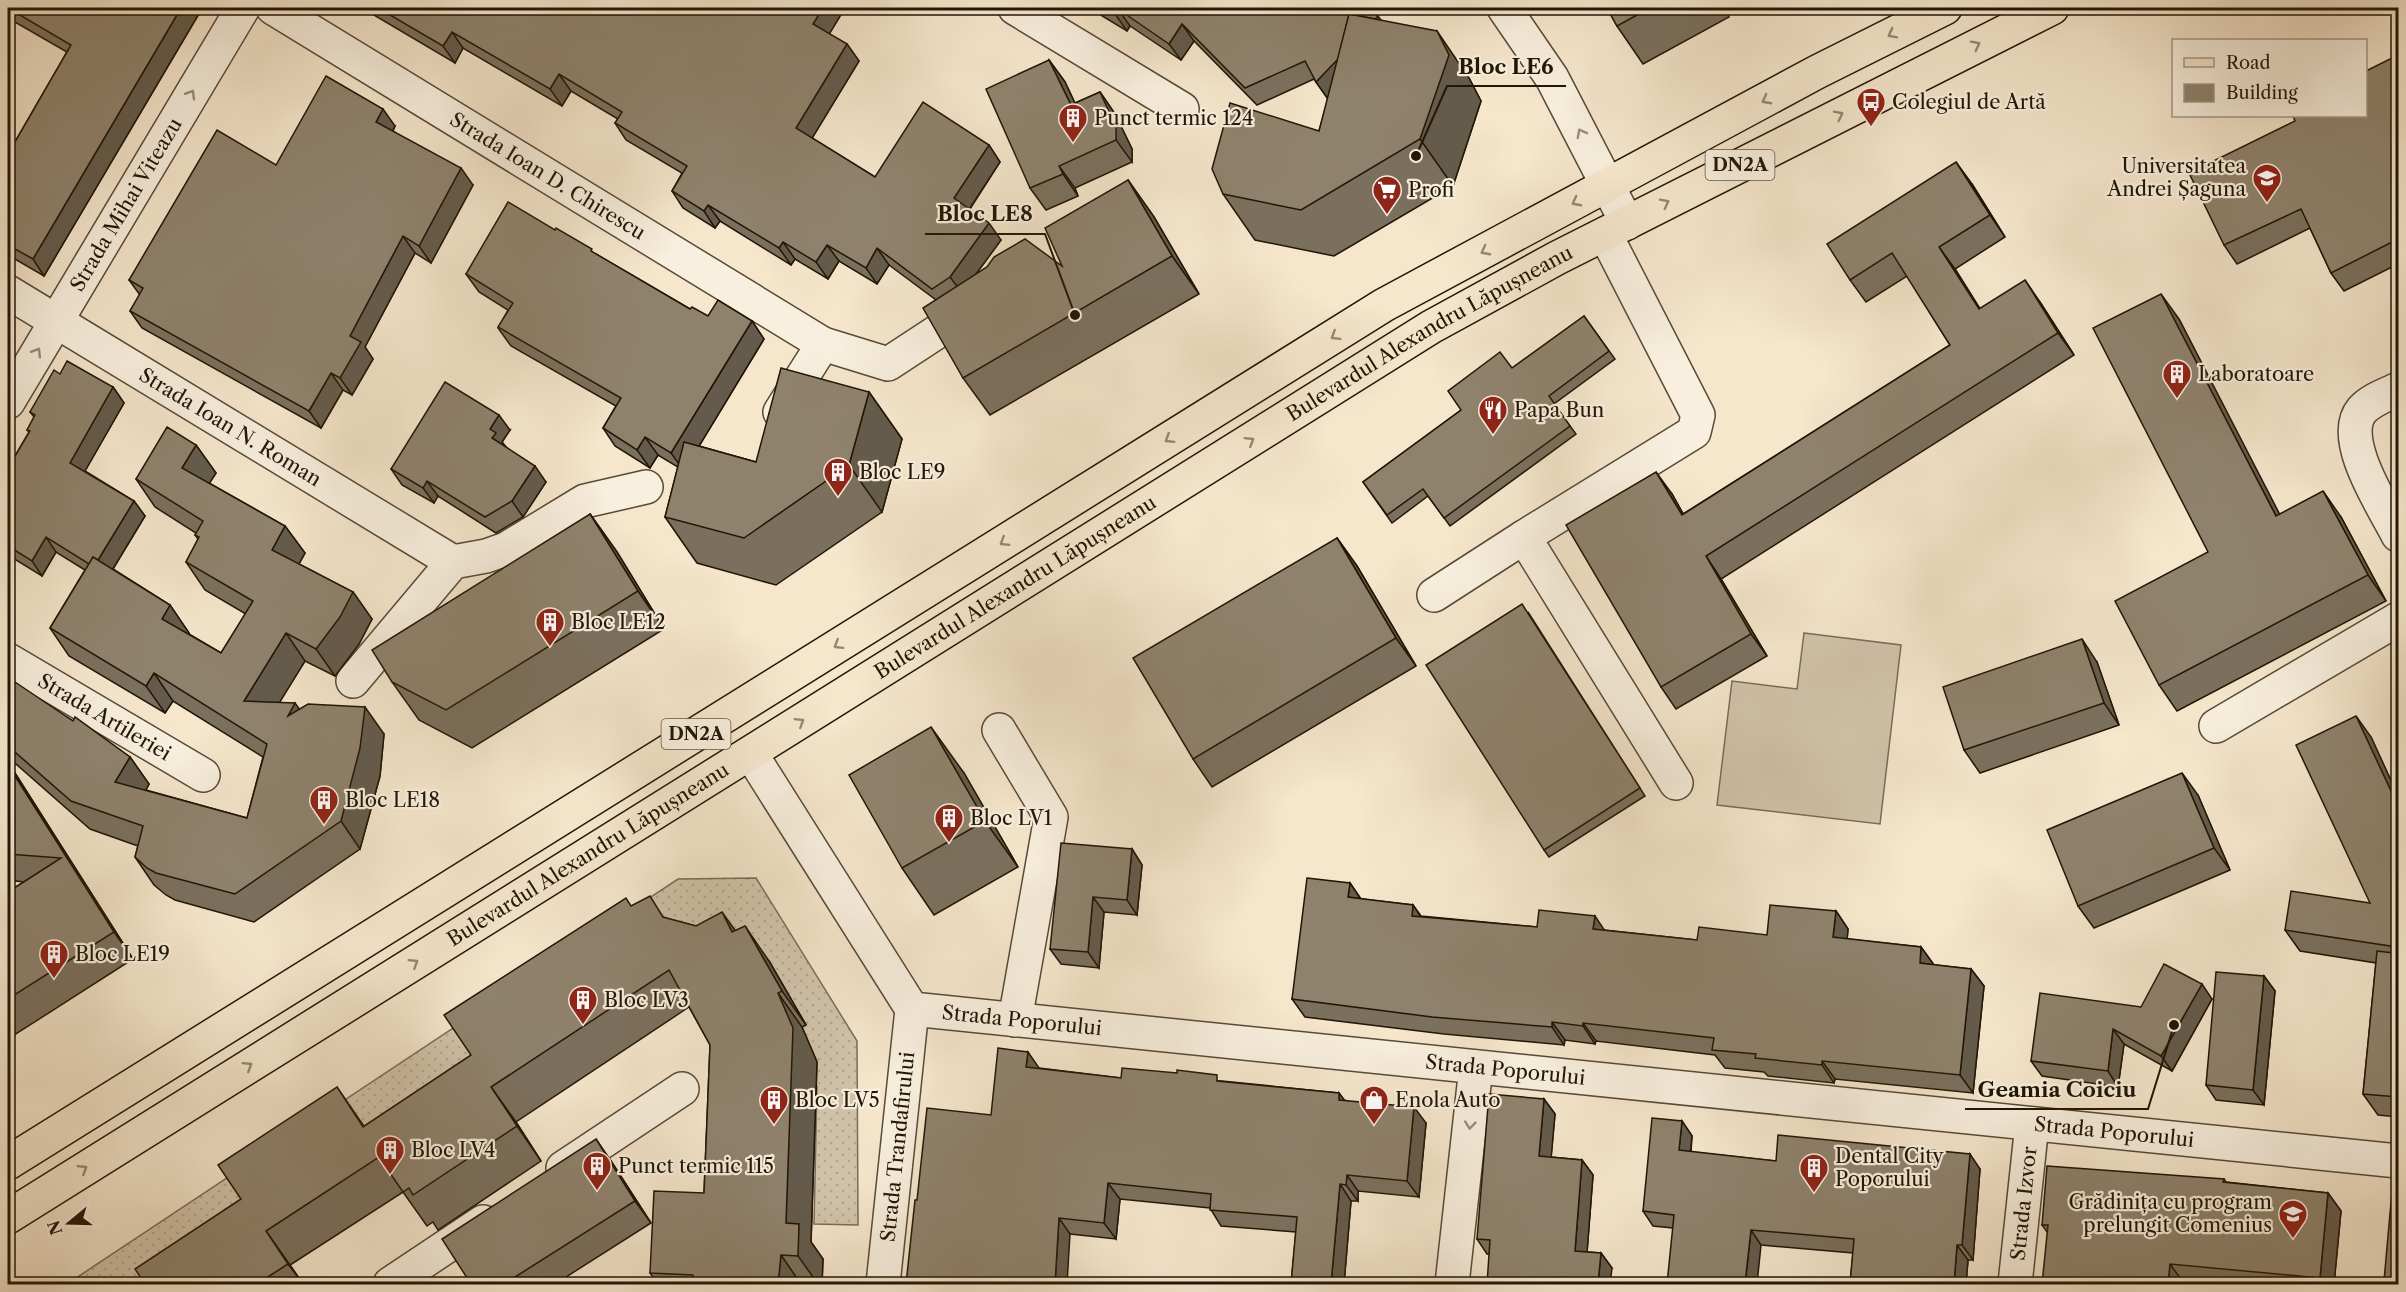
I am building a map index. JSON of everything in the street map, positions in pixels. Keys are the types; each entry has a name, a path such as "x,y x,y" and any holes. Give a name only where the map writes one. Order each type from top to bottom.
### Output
{"main road":[{"name":"DN2A","path":"8,1163 1384,305 1817,72 1944,8"},
{"name":"Bulevardul Alexandru Lăpușneanu","path":"20,1209 1431,327 1616,228 2052,8"}],"street":[{"name":"Strada Mihai Viteazu","path":"8,402 243,8"},
{"name":"Strada Ioan D. Chirescu","path":"273,8 824,344 888,364 1003,289"},
{"path":"1015,8 1182,109"},
{"path":"1434,595 1694,432 1698,415 1616,228 1608,184 1539,57 1505,8"},
{"name":"Strada Ioan N. Roman","path":"8,292 453,562"},
{"path":"763,439 824,344"},
{"path":"2398,390 2374,400 2361,411 2355,436 2361,459 2398,535"},
{"path":"353,681 453,562 486,556 506,549 585,501 646,487"},
{"path":"1524,537 1676,783"},
{"path":"2216,726 2398,619"},
{"name":"Strada Artileriei","path":"8,660 203,775"},
{"path":"999,730 1051,817 1016,1020"},
{"path":"751,753 912,1009"},
{"name":"Strada Poporului","path":"912,1009 2398,1161"},
{"name":"Strada Trandafirului","path":"883,1284 912,1009"},
{"path":"1452,1284 1476,1067"},
{"path":"536,1187 682,1089"},
{"name":"Strada Izvor","path":"2015,1284 2032,1124"},
{"path":"390,1284 507,1206"}],"shaded area":[{"path":"1804,633 1901,645 1880,824 1717,805 1732,681 1797,689"},
{"path":"756,878 857,1041 858,1225 814,1224 817,1086 782,1084 802,1027 806,1025 769,961 495,1090 387,1161 361,1122 188,1284 67,1284 678,879"}],"building":[{"path":"8,8 181,8 33,259 8,245 8,154 71,45"},
{"path":"378,8 823,8 813,24 847,44 796,128 875,177 923,102 989,145 954,198 989,223 950,277 932,289 877,248 866,268 827,245 816,262 783,242 779,248 708,205 704,211 672,191 687,166 615,123 622,112 559,74 550,89 452,32 443,46"},
{"path":"1104,8 1369,8 1378,16 1375,19 1349,14 1338,59 1316,82 1305,61 1245,88 1182,24 1169,44 1118,9 1115,14"},
{"path":"1607,8 1650,8 1617,26"},
{"path":"1349,14 1437,31 1449,55 1420,139 1301,210 1223,194 1212,169 1230,103 1319,131"},
{"path":"2398,55 2398,239 2331,273 2301,209 2224,245 2189,173 2295,121 2293,117 2367,117 2367,70"},
{"name":"Punct termic 124","path":"1049,60 1071,105 1100,92 1116,127 1116,140 1059,166 1063,174 1030,188 986,89"},
{"path":"326,76 383,109 376,122 461,168 419,246 403,236 350,336 361,342 340,378 331,373 309,411 130,311 143,288 129,280 217,130 276,165"},
{"path":"1956,162 1990,215 1939,247 1979,309 2025,280 2058,333 1706,556 1751,634 1661,687 1566,525 1656,472 1682,515 1950,345 1892,253 1850,280 1827,244"},
{"path":"1128,180 1172,256 963,378 923,308 987,267 994,257 1025,239 1062,266 1045,228"},
{"path":"508,202 592,249 591,251 690,309 692,307 708,316 718,300 752,321 671,453 645,437 637,450 603,428 621,398 498,327 513,303 466,274"},
{"path":"2161,294 2276,516 2323,491 2368,575 2159,685 2115,601 2208,552 2093,328"},
{"path":"1584,316 1609,351 1549,396 1570,426 1444,518 1423,489 1387,515 1363,482 1461,410 1448,391 1500,352 1512,368"},
{"path":"67,361 113,387 70,463 134,501 98,560 93,557 89,564 46,537 32,561 8,546 8,468 30,431 27,430 35,415 30,412 54,370 60,374"},
{"path":"781,368 869,392 849,465 744,538 665,517 684,442 756,462"},
{"path":"445,382 499,415 490,429 496,433 492,438 535,466 512,501 485,517 427,481 423,488 391,469"},
{"path":"167,427 196,445 182,468 285,526 272,550 353,592 340,617 316,649 286,633 244,701 295,703 288,716 308,704 365,707 360,748 341,821 235,894 156,873 147,868 135,857 143,826 71,801 8,746 8,682 10,684 12,680 73,721 75,717 130,757 115,782 247,818 267,744 154,673 146,686 50,628 93,557 170,605 162,619 221,653 253,601 186,562 199,537 195,535 203,521 136,479"},
{"path":"590,514 638,591 446,710 392,682 372,650"},
{"path":"1337,538 1396,638 1193,759 1133,658"},
{"path":"1522,604 1640,788 1544,850 1426,665"},
{"path":"2082,639 2104,703 1964,750 1943,687"},
{"path":"2356,716 2398,806 2398,921 2394,953 2390,946 2285,930 2291,891 2370,903 2296,745"},
{"path":"931,727 985,821 902,868 849,775"},
{"path":"8,765 114,932 8,999 8,892 61,858 8,854"},
{"path":"2182,773 2214,848 2078,906 2047,830"},
{"path":"1061,843 1132,849 1127,900 1093,897 1088,952 1050,949"},
{"path":"1307,878 1350,883 1348,897 1413,905 1412,916 1537,927 1539,910 1595,916 1593,929 1697,940 1699,927 1767,935 1770,905 1836,911 1833,937 1921,947 1920,963 1971,969 1960,1075 1822,1061 1822,1065 1755,1058 1756,1054 1712,1050 1714,1038 1583,1023 1583,1026 1552,1022 1552,1027 1432,1017 1292,999"},
{"path":"650,896 663,917 696,926 722,912 732,932 745,926 782,991 778,993 793,1028 786,1223 799,1224 798,1256 781,1255 778,1284 692,1284 693,1275 650,1273 654,1191 704,1193 710,1045 669,970 491,1087 517,1126 413,1195 409,1188 403,1192 379,1157 266,1231 288,1264 257,1284 145,1284 135,1269 241,1199 218,1165 337,1087 363,1127 471,1055 444,1015 626,898 631,906"},
{"path":"2377,951 2398,953 2398,1097 2363,1094"},
{"path":"2164,964 2202,984 2161,1056 2113,1029 2108,1071 2031,1061 2040,993 2141,1007"},
{"path":"2216,972 2264,976 2253,1090 2206,1085"},
{"path":"998,1048 1028,1052 1026,1067 1121,1078 1122,1068 1177,1073 1177,1070 1217,1075 1217,1081 1339,1093 1339,1100 1414,1107 1407,1181 1347,1175 1346,1185 1340,1184 1331,1284 1291,1284 1297,1217 1210,1210 1211,1194 1108,1183 1104,1223 1059,1218 1055,1284 906,1284 927,1108 991,1115"},
{"path":"1489,1094 1544,1099 1539,1156 1582,1160 1575,1251 1601,1253 1598,1284 1487,1284 1490,1240 1477,1239"},
{"path":"1652,1118 1682,1121 1679,1150 1776,1161 1778,1135 1970,1154 1962,1245 1957,1245 1954,1284 1850,1284 1854,1239 1751,1230 1745,1284 1667,1284 1674,1215 1643,1211"},
{"name":"Punct termic 115","path":"596,1139 635,1201 504,1284 471,1284 442,1239"},
{"path":"2047,1166 2224,1179 2223,1182 2328,1193 2320,1278 2170,1264 2168,1284 2042,1284 2048,1225 2042,1225"},
{"path":"2392,1191 2398,1191 2398,1282 2384,1281"}],"place":[{"name":"Colegiul de Artă","path":"1871,128"},
{"name":"Punct termic 124","path":"1073,144"},
{"name":"Bloc LE6","path":"1416,156"},
{"name":"Universitatea Andrei Șaguna","path":"2267,204"},
{"name":"Profi","path":"1387,216"},
{"name":"Bloc LE8","path":"1075,315"},
{"name":"Laboratoare","path":"2177,400"},
{"name":"Papa Bun","path":"1493,436"},
{"name":"Bloc LE9","path":"838,498"},
{"name":"Bloc LE12","path":"550,648"},
{"name":"Bloc LE18","path":"324,826"},
{"name":"Bloc LV1","path":"949,844"},
{"name":"Bloc LE19","path":"54,980"},
{"name":"Geamia Coiciu","path":"2174,1025"},
{"name":"Bloc LV3","path":"583,1026"},
{"name":"Bloc LV5","path":"774,1126"},
{"name":"Enola Auto","path":"1374,1126"},
{"name":"Bloc LV4","path":"390,1176"},
{"name":"Punct termic 115","path":"597,1192"},
{"name":"Dental City Poporului","path":"1814,1194"},
{"name":"Grădinița cu program prelungit Comenius","path":"2293,1240"}]}
